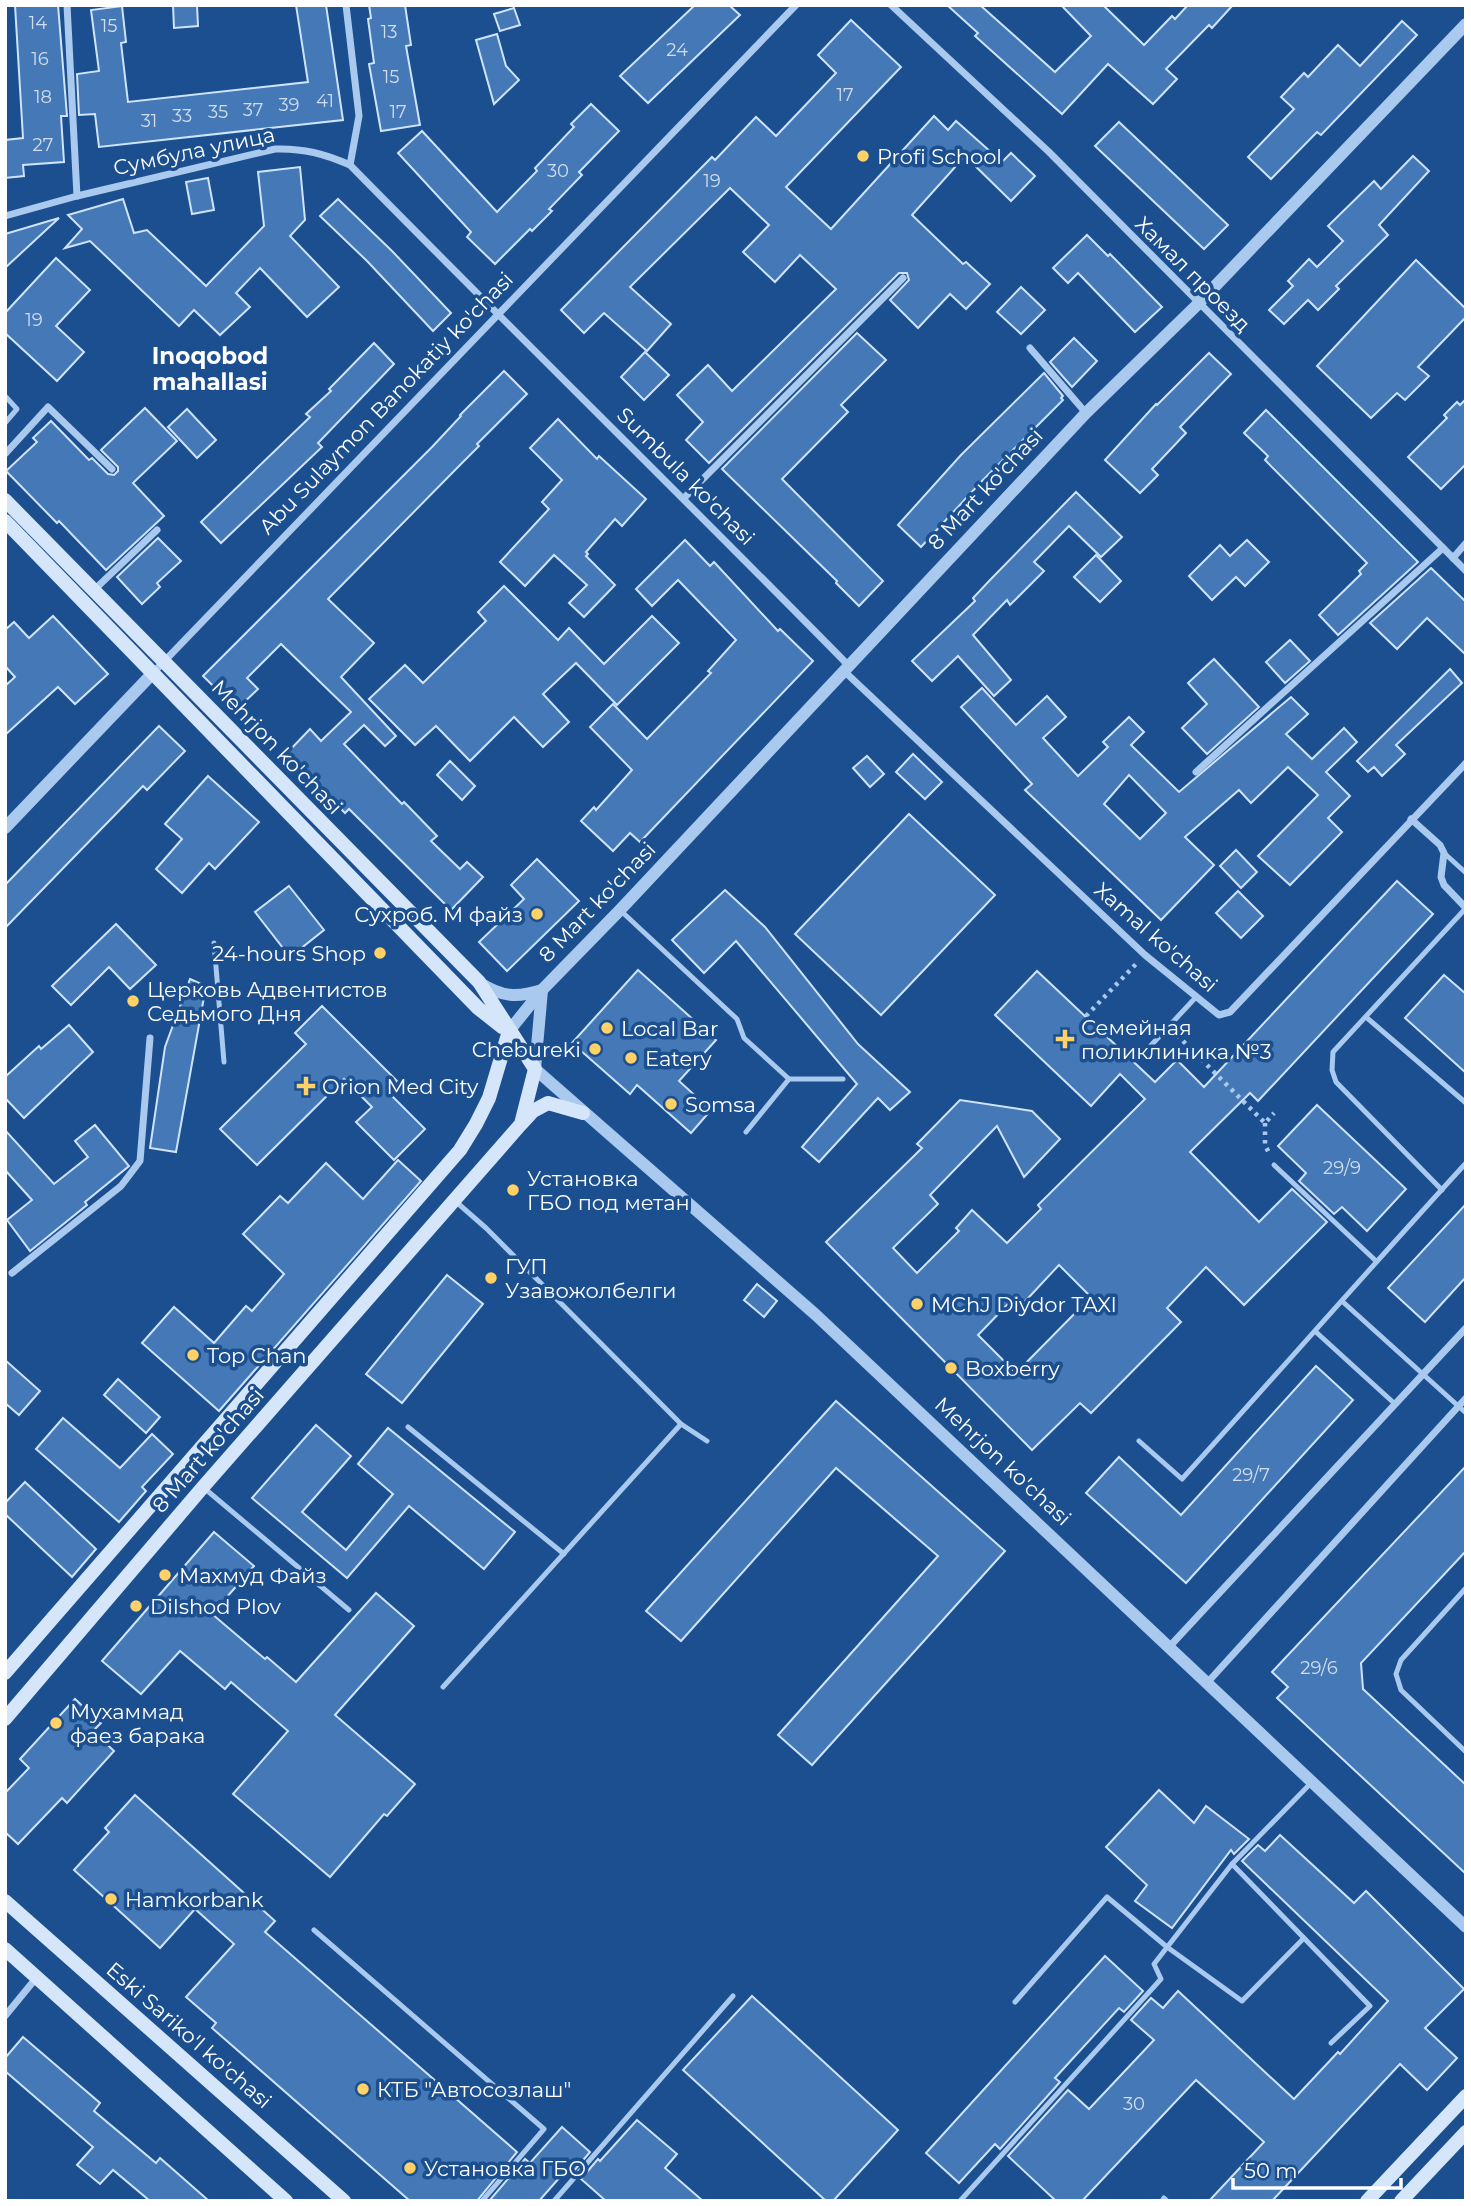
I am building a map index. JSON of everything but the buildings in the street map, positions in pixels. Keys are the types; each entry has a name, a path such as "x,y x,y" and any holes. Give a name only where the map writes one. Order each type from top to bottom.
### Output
{"main road":[{"name":"Mehrjon ko'chasi","path":"5,500 478,982 535,1069"},
{"name":"Mehrjon ko'chasi","path":"5,522 478,1008 509,1031"},
{"name":"8 Mart ko'chasi","path":"5,1673 460,1150 489,1098 509,1031"},
{"name":"8 Mart ko'chasi","path":"5,1719 203,1487 521,1124 535,1069"},
{"path":"521,1124 533,1111 548,1103 583,1113"},
{"name":"Eski Sariko'l ko'chasi","path":"5,1901 344,2201"},
{"path":"5,1949 286,2201"},
{"path":"1367,2201 1466,2096"},
{"path":"1401,2201 1466,2132"}],"street":[{"path":"67,5 78,195"},
{"path":"346,5 359,116 351,165"},
{"name":"Abu Sulaymon Banokatiy ko'chasi","path":"5,828 796,5"},
{"name":"Хамал проезд","path":"891,5 1049,152 1466,571"},
{"name":"8 Mart ko'chasi","path":"509,1031 542,990 1086,413 1198,304 1466,24"},
{"name":"Сумбула улица","path":"5,216 78,195 275,149 309,150 351,165 497,314"},
{"path":"684,498 903,278"},
{"name":"Sumbula ko'chasi","path":"497,314 684,498 846,668"},
{"path":"1030,348 1086,413"},
{"path":"5,454 48,407 112,469"},
{"path":"94,590 157,530"},
{"path":"1453,558 1466,543"},
{"path":"1196,772 1443,548"},
{"name":"Xamal ko'chasi","path":"846,668 1145,955 1219,1015 1230,1012 1466,763"},
{"path":"1411,819 1440,845 1444,853 1441,877 1444,886 1466,908"},
{"path":"478,982 508,996 524,996 542,990"},
{"name":"8 Mart ko'chasi","path":"535,1069 542,990"},
{"path":"12,1273 121,1186 134,1172 140,1161 150,1038"},
{"name":"Mehrjon ko'chasi","path":"535,1069 816,1315 1466,1927"},
{"path":"1170,1646 1466,1328"},
{"path":"1207,1683 1466,1398"},
{"path":"5,2016 37,1977"}],"lane":[{"path":"5,396 17,410 5,423"},
{"path":"1444,853 1466,873"},
{"path":"1442,1189 1336,1082 1332,1070 1334,1052 1466,908"},
{"path":"620,910 737,1019 744,1038 789,1079 843,1079"},
{"path":"214,943 224,1062"},
{"path":"1143,1054 1197,996"},
{"path":"1366,1017 1466,1102"},
{"path":"746,1132 789,1079"},
{"path":"1139,1441 1182,1479 1466,1163"},
{"path":"1274,1165 1376,1261"},
{"path":"454,1200 486,1228 681,1424 707,1441"},
{"path":"1343,1302 1466,1413"},
{"path":"1316,1332 1395,1404"},
{"path":"443,1687 681,1424"},
{"path":"408,1427 564,1554"},
{"path":"203,1487 349,1610"},
{"path":"1466,1588 1401,1660 1396,1674 1401,1690 1466,1752"},
{"path":"960,2201 1161,1979 1154,1964 1167,1947 1232,1864 1312,1782"},
{"path":"1232,1864 1370,2006 1331,2043"},
{"path":"1015,2003 1107,1897 1167,1947 1242,2001 1304,1938"},
{"path":"314,1930 544,2129 482,2201"},
{"path":"554,2201 733,1996"}],"path":[{"path":"1086,1016 1145,955"},
{"path":"1182,1028 1176,1037 1265,1124"},
{"path":"1274,1113 1265,1124 1265,1145 1274,1165"}],"place":[{"name":"Profi School","path":"863,156"},
{"name":"Сухроб. М файз","path":"537,914"},
{"name":"24-hours Shop","path":"380,953"},
{"name":"Церковь Адвентистов Седьмого Дня","path":"133,1001"},
{"name":"Local Bar","path":"607,1028"},
{"name":"Семейная поликлиника №3","path":"1065,1039"},
{"name":"Chebureki","path":"595,1049"},
{"name":"Eatery","path":"631,1058"},
{"name":"Orion Med City","path":"306,1086"},
{"name":"Somsa","path":"671,1104"},
{"name":"Установка ГБО под метан","path":"513,1190"},
{"name":"ГУП Узавожолбелги","path":"491,1278"},
{"name":"MChJ Diydor TAXI","path":"917,1304"},
{"name":"Top Chan","path":"193,1355"},
{"name":"Boxberry","path":"951,1368"},
{"name":"Махмуд Файз","path":"165,1575"},
{"name":"Dilshod Plov","path":"136,1606"},
{"name":"Мухаммад фаез барака","path":"56,1723"},
{"name":"Hamkorbank","path":"111,1899"},
{"name":"КТБ \"Автосозлаш\"","path":"363,2089"},
{"name":"Установка ГБО","path":"410,2168"}],"district":[{"name":"Inoqobod mahallasi","path":"210,369"}]}
